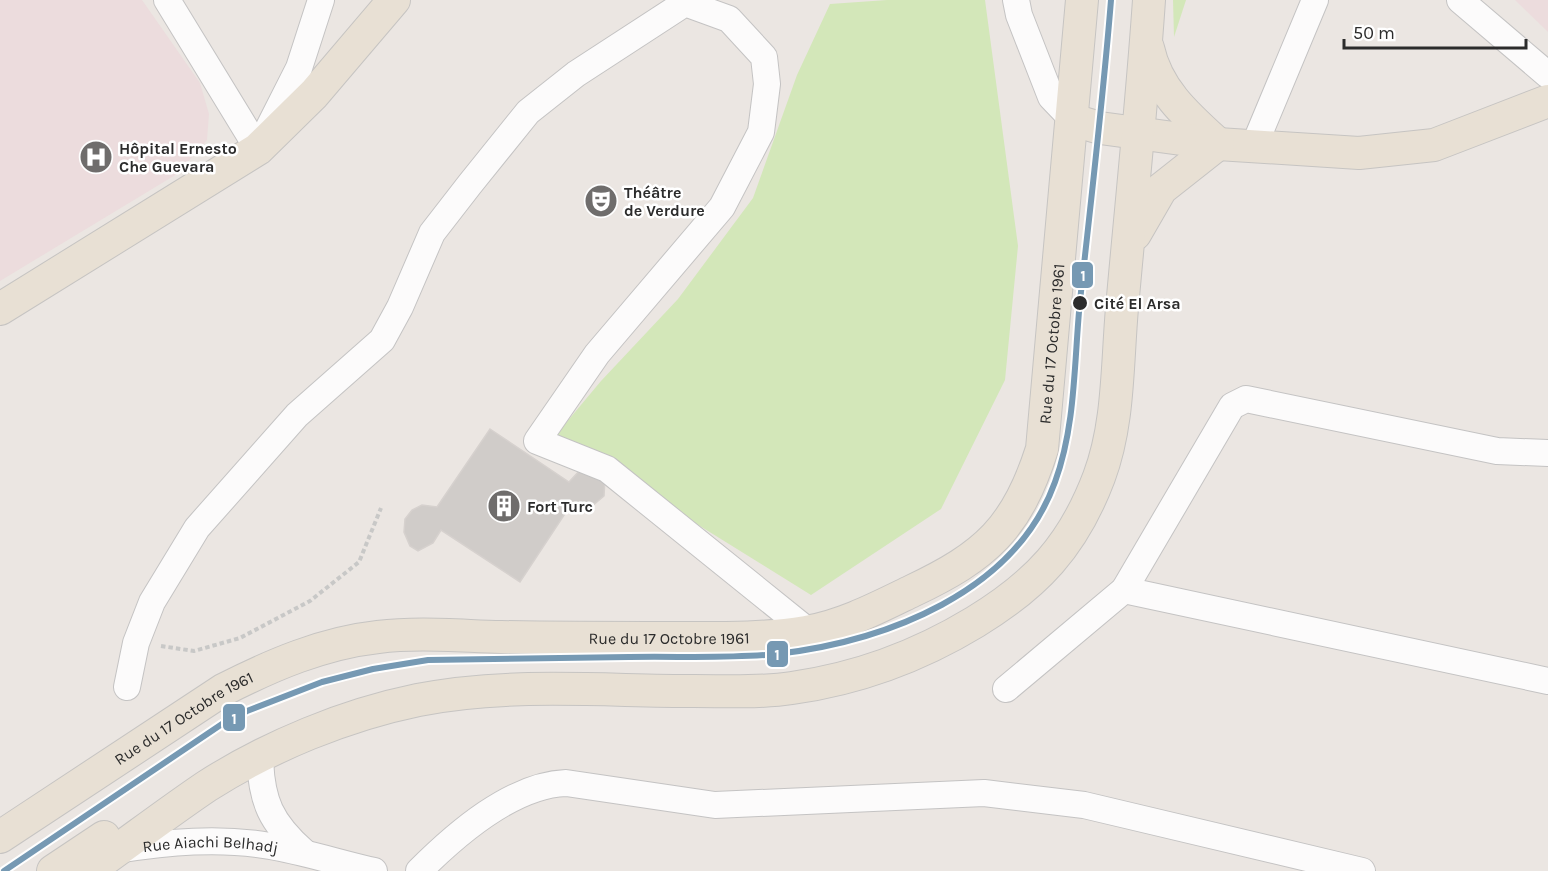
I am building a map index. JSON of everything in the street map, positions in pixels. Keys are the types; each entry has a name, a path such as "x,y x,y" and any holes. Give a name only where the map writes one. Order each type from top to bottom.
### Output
{"main road":[{"path":"0,309 258,149 314,94 394,0"},
{"name":"Rue du 17 Octobre 1961","path":"0,837 195,707 261,671 298,656 338,644 379,637 430,635 563,638 751,637 807,631 838,623 960,567 1002,532 1026,494 1042,449 1082,0"},
{"path":"53,871 237,747 311,714 386,694 413,690 736,692 788,689 845,677 917,652 1001,606 1036,579 1064,546 1084,512 1109,447 1130,243 1149,0"},
{"path":"1146,40 1152,67 1175,105 1218,144"},
{"path":"1073,120 1138,134 1218,144 1359,153 1434,145 1548,101"},
{"path":"1130,243 1161,189 1218,144"},
{"path":"0,857 213,713 249,693 309,670 362,656 407,648 563,638"},
{"path":"88,871 209,785 260,757 372,711 421,699 490,690"}],"street":[{"path":"167,0 258,149"},
{"path":"258,149 299,68 321,0"},
{"path":"1016,0 1019,15 1051,97 1073,120"},
{"path":"1254,146 1315,0"},
{"path":"1460,0 1548,75"},
{"path":"127,687 136,643 152,602 197,528 297,415 382,340 400,307 432,233 528,112 576,74 684,3 729,19 764,57 767,84 761,132 722,207 597,354 537,441 607,469 807,631"},
{"path":"1006,689 1124,590 1232,406 1240,400 1246,399 1497,451 1548,453"},
{"path":"1124,590 1548,681"},
{"name":"Rue Aiachi Belhadj","path":"260,757 261,785 269,811 284,834 304,853"},
{"path":"419,871 456,836 519,794 542,785 566,783 715,805 984,793 1084,805 1361,871"},
{"name":"Rue Aiachi Belhadj","path":"117,850 192,841 267,845 374,871"}],"path":[{"path":"136,643 194,651 240,638 310,601 359,562 381,508"}],"shaded area":[{"name":"Hôpital Ernesto Che Guevara","path":"0,0 142,0 200,83 209,114 207,140 177,174 0,281"},
{"path":"1515,0 1548,0 1548,32"}],"green space":[{"path":"887,0 985,0 1018,246 1005,380 941,509 811,595 555,436 601,381 678,299 753,198 797,75 830,4"},
{"path":"1173,0 1186,0 1174,37"}],"building":[{"name":"Fort Turc","path":"490,429 569,482 582,468 605,478 604,496 591,507 572,503 520,582 441,530 433,543 418,551 410,546 404,532 405,519 412,510 422,505 437,507"}],"transit line":[{"name":"1","path":"4,871 222,724 247,711 322,682 373,669 428,660 722,657 777,654 861,637 902,623 942,605 978,582 1010,554 1036,521 1055,482 1062,460 1071,415 1080,301 1111,0"}],"place":[{"name":"Hôpital Ernesto Che Guevara","path":"96,157"},
{"name":"Théâtre de Verdure","path":"601,201"},
{"name":"Cité El Arsa","path":"1080,303"},
{"name":"Fort Turc","path":"504,506"}]}
